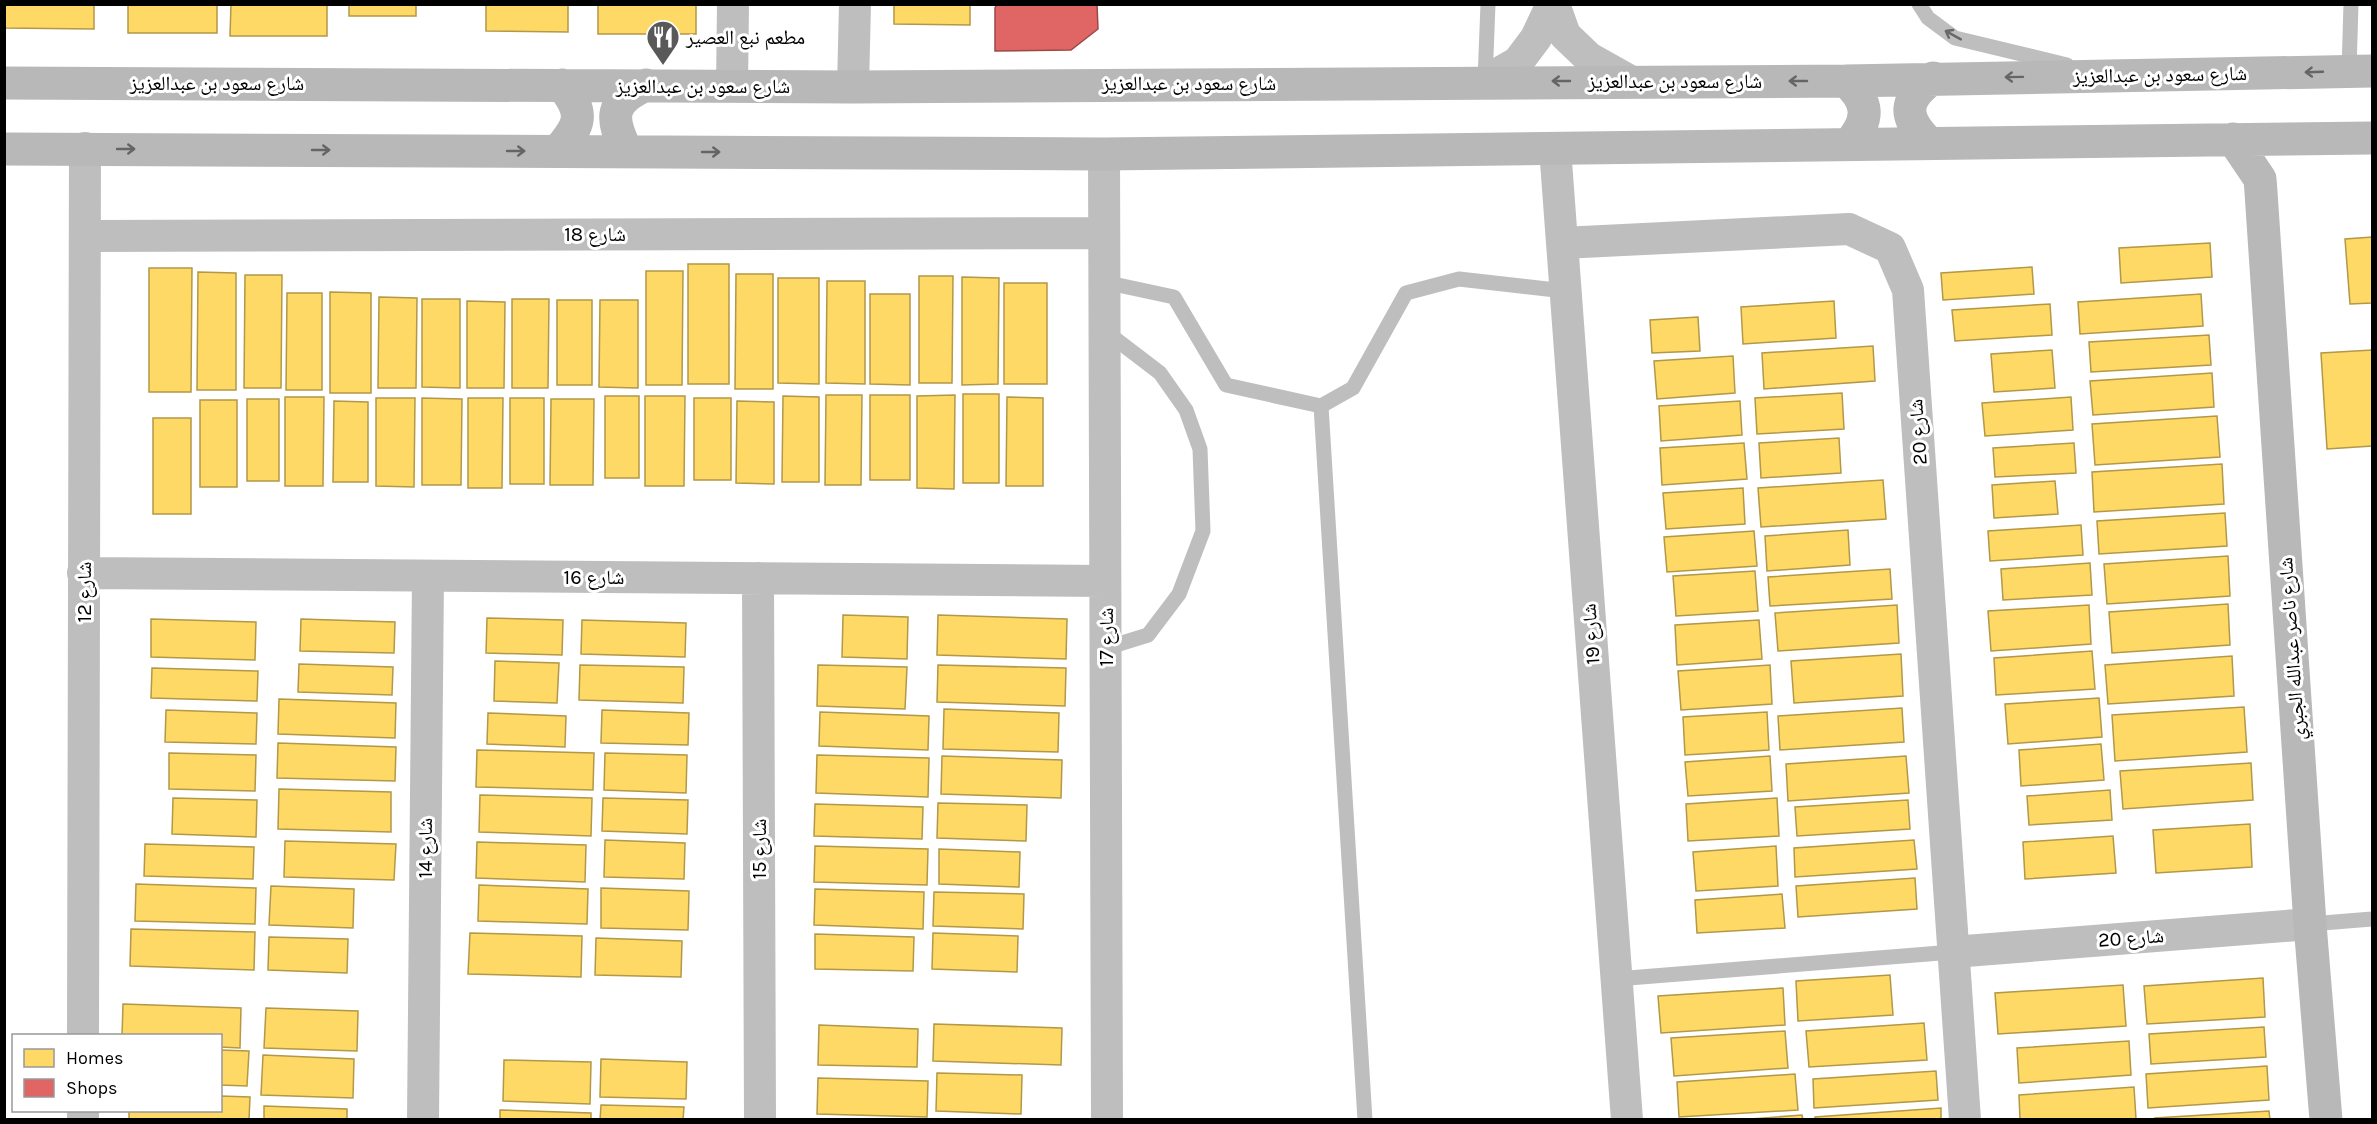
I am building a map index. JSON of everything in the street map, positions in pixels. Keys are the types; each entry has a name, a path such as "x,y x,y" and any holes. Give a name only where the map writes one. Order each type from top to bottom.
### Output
{"main road":[{"name":"شارع سعود بن عبدالعزيز","path":"4,83 853,87 1485,81 1846,81 2361,71"},
{"path":"1928,142 1913,128 1909,108 1916,90 1933,78"},
{"path":"1846,81 1859,93 1865,111 1862,129 1850,143"},
{"path":"558,151 571,136 578,120 576,103 562,85"},
{"path":"627,152 615,127 616,110 626,94 646,85"},
{"path":"4,149 1104,154 2373,138"},
{"path":"2232,140 2260,179 2285,139"},
{"name":"شارع ناصر عبدالله الجبري","path":"2260,179 2310,924 2326,1119"}],"street":[{"path":"732,86 733,4"},
{"path":"853,87 855,4"},
{"path":"1485,81 1518,62 1536,38 1553,4"},
{"path":"1553,4 1566,35 1589,58 1630,81"},
{"name":"شارع 12","path":"83,1034 85,148"},
{"name":"شارع 19","path":"1555,148 1626,1119"},
{"name":"شارع 17","path":"1104,154 1107,1119"},
{"name":"شارع 20","path":"1562,243 1849,229 1890,248 1908,291 1965,1119"},
{"name":"شارع 18","path":"86,236 1104,233"},
{"name":"شارع 16","path":"83,573 1105,580"},
{"name":"شارع 14","path":"423,1119 428,576"},
{"name":"شارع 15","path":"758,578 760,1119"},
{"name":"شارع 20","path":"1953,952 2310,924"}],"lane":[{"path":"1485,81 1488,4"},
{"path":"1919,4 1928,18 1955,38 2111,76"},
{"path":"2351,4 2361,71"},
{"path":"1104,282 1174,297 1226,385 1321,406 1353,388 1406,293 1459,279 1565,291"},
{"path":"1105,331 1160,373 1186,410 1200,449 1203,531 1179,594 1148,635 1106,648"},
{"path":"1321,406 1365,1119"},
{"path":"2310,924 2373,919"},
{"path":"1616,979 1953,952"}],"building: Homes":[{"path":"4,4 94,4 94,29 4,28"},
{"path":"128,4 217,4 217,33 128,33"},
{"path":"231,4 327,4 327,36 230,36"},
{"path":"349,4 416,4 416,16 349,16"},
{"path":"486,4 568,4 568,32 486,31"},
{"path":"598,4 696,4 696,34 598,34"},
{"path":"894,4 970,4 970,25 894,24"},
{"path":"2372,237 2372,303 2350,304 2345,239"},
{"path":"2210,243 2212,277 2121,283 2119,248"},
{"path":"688,264 729,264 729,384 688,384"},
{"path":"2032,267 2034,294 1943,300 1941,273"},
{"path":"149,268 192,268 191,392 149,392"},
{"path":"646,271 683,271 682,385 646,385"},
{"path":"198,272 236,273 236,390 197,390"},
{"path":"736,274 773,274 773,389 735,389"},
{"path":"245,275 282,275 281,388 244,388"},
{"path":"919,276 953,276 952,383 919,383"},
{"path":"962,277 999,278 998,384 962,385"},
{"path":"778,278 819,278 819,384 778,383"},
{"path":"827,281 865,281 865,384 826,383"},
{"path":"1004,283 1047,283 1047,384 1004,384"},
{"path":"330,292 371,293 371,393 330,393"},
{"path":"287,293 322,293 322,390 286,390"},
{"path":"870,294 910,294 910,385 870,384"},
{"path":"2201,294 2203,326 2080,334 2078,302"},
{"path":"379,297 417,298 416,388 378,388"},
{"path":"422,299 460,299 460,388 422,387"},
{"path":"512,299 549,299 548,388 512,388"},
{"path":"557,300 592,300 592,385 557,385"},
{"path":"600,300 638,300 638,388 599,387"},
{"path":"467,301 505,302 504,388 467,388"},
{"path":"1834,301 1836,338 1743,344 1741,307"},
{"path":"2050,304 2052,335 1955,341 1952,310"},
{"path":"1698,317 1700,351 1652,353 1650,320"},
{"path":"2209,335 2211,365 2091,372 2089,342"},
{"path":"1873,346 1875,381 1764,389 1762,353"},
{"path":"2052,350 2055,388 1994,392 1991,354"},
{"path":"2372,350 2372,446 2327,449 2321,353"},
{"path":"1733,356 1735,393 1657,399 1654,361"},
{"path":"2212,373 2214,407 2093,415 2090,381"},
{"path":"1842,393 1844,429 1757,434 1755,398"},
{"path":"963,394 999,394 999,483 963,483"},
{"path":"826,395 862,395 861,485 825,485"},
{"path":"870,395 910,395 910,480 870,480"},
{"path":"955,395 954,489 917,488 917,396"},
{"path":"605,396 639,396 639,478 605,478"},
{"path":"645,396 685,396 684,486 645,486"},
{"path":"783,396 819,397 819,482 782,482"},
{"path":"285,397 324,397 323,486 285,486"},
{"path":"1007,397 1043,398 1043,486 1006,486"},
{"path":"2071,397 2073,430 1985,436 1982,403"},
{"path":"376,398 415,398 414,487 376,486"},
{"path":"422,398 462,399 461,485 422,485"},
{"path":"468,398 503,398 502,488 468,488"},
{"path":"510,398 544,398 544,484 510,484"},
{"path":"694,398 731,398 731,480 694,480"},
{"path":"247,399 279,399 279,481 247,481"},
{"path":"551,399 594,399 593,485 550,485"},
{"path":"200,400 237,400 237,487 200,487"},
{"path":"334,401 368,402 368,482 333,482"},
{"path":"737,401 774,402 774,484 736,483"},
{"path":"1740,401 1742,435 1661,441 1659,406"},
{"path":"2217,416 2220,457 2095,465 2092,424"},
{"path":"153,418 191,418 191,514 153,514"},
{"path":"1839,438 1841,473 1761,478 1759,443"},
{"path":"1744,443 1747,479 1662,485 1660,448"},
{"path":"2074,443 2076,473 1995,477 1993,448"},
{"path":"2222,464 2224,504 2094,512 2092,472"},
{"path":"1883,480 1886,519 1761,527 1758,488"},
{"path":"2055,481 2058,514 1994,518 1992,485"},
{"path":"1743,488 1745,524 1666,529 1663,493"},
{"path":"2225,513 2227,546 2099,554 2097,521"},
{"path":"2081,525 2083,555 1990,561 1988,531"},
{"path":"1848,530 1850,565 1767,571 1765,536"},
{"path":"1754,531 1757,566 1667,572 1664,537"},
{"path":"2228,556 2230,596 2107,604 2104,564"},
{"path":"2090,563 2092,595 2003,600 2001,569"},
{"path":"1890,569 1892,599 1770,606 1768,577"},
{"path":"1755,571 1758,611 1676,616 1673,576"},
{"path":"2228,604 2230,645 2112,653 2109,612"},
{"path":"1897,605 1899,643 1778,651 1775,613"},
{"path":"2089,605 2091,644 1991,651 1988,611"},
{"path":"843,615 908,617 907,659 842,657"},
{"path":"938,615 1067,619 1066,659 937,655"},
{"path":"487,618 563,620 562,655 486,653"},
{"path":"151,619 256,622 255,660 151,657"},
{"path":"301,619 395,622 394,653 300,651"},
{"path":"582,620 686,623 685,657 581,654"},
{"path":"1759,620 1762,659 1677,665 1675,625"},
{"path":"2092,651 2095,689 1996,695 1994,658"},
{"path":"1901,654 1903,696 1794,703 1791,661"},
{"path":"2232,656 2234,696 2108,704 2105,665"},
{"path":"495,661 559,663 557,703 494,701"},
{"path":"299,664 393,667 392,695 298,692"},
{"path":"580,665 684,667 683,703 579,700"},
{"path":"818,665 907,667 905,709 817,706"},
{"path":"938,665 1066,668 1065,706 937,702"},
{"path":"1770,665 1772,704 1681,710 1678,671"},
{"path":"152,668 258,671 257,701 151,698"},
{"path":"2099,698 2102,737 2008,744 2005,704"},
{"path":"279,699 396,703 395,738 278,734"},
{"path":"2244,707 2247,752 2115,761 2112,715"},
{"path":"1902,708 1904,742 1780,750 1778,716"},
{"path":"944,709 1059,713 1058,752 943,749"},
{"path":"166,710 257,713 256,744 165,742"},
{"path":"602,710 689,713 688,745 601,743"},
{"path":"820,712 929,716 928,750 819,746"},
{"path":"1767,712 1769,750 1685,755 1683,717"},
{"path":"488,713 566,716 565,747 487,744"},
{"path":"278,743 396,747 395,781 277,778"},
{"path":"2101,744 2104,780 2021,786 2019,750"},
{"path":"477,750 594,753 593,790 476,787"},
{"path":"169,753 256,755 255,791 169,789"},
{"path":"605,753 687,755 686,793 604,790"},
{"path":"817,755 929,758 928,797 816,793"},
{"path":"942,756 1062,760 1061,798 941,794"},
{"path":"1770,756 1772,791 1688,796 1685,762"},
{"path":"1906,756 1909,793 1788,801 1786,764"},
{"path":"2251,763 2253,800 2123,809 2120,771"},
{"path":"279,789 391,792 391,832 278,829"},
{"path":"2110,790 2112,820 2029,825 2027,796"},
{"path":"480,795 592,798 591,836 479,832"},
{"path":"173,798 257,800 256,837 172,834"},
{"path":"603,798 688,800 687,834 602,831"},
{"path":"1777,798 1779,836 1688,841 1686,804"},
{"path":"1908,800 1910,829 1797,836 1795,807"},
{"path":"938,803 1027,805 1026,841 937,838"},
{"path":"815,804 923,807 922,839 814,836"},
{"path":"2250,824 2252,867 2156,873 2153,830"},
{"path":"2113,836 2116,873 2025,879 2023,842"},
{"path":"605,840 685,843 684,879 604,877"},
{"path":"1914,840 1917,869 1795,877 1794,848"},
{"path":"285,841 396,844 394,880 284,877"},
{"path":"477,842 586,845 585,882 476,878"},
{"path":"145,844 254,847 253,879 144,876"},
{"path":"815,846 928,849 927,885 814,882"},
{"path":"1776,846 1778,886 1696,891 1693,852"},
{"path":"939,849 1020,852 1019,887 939,884"},
{"path":"1915,878 1917,909 1798,917 1796,886"},
{"path":"136,884 256,888 255,924 135,921"},
{"path":"479,885 588,889 587,924 478,921"},
{"path":"271,886 354,889 353,928 269,925"},
{"path":"601,888 689,891 688,930 601,928"},
{"path":"815,889 924,892 923,929 814,925"},
{"path":"934,892 1024,894 1023,929 933,926"},
{"path":"1782,894 1785,928 1697,933 1695,900"},
{"path":"131,929 255,932 254,970 130,966"},
{"path":"470,933 582,936 581,977 468,974"},
{"path":"933,933 1018,936 1017,972 932,969"},
{"path":"815,934 914,937 913,971 815,969"},
{"path":"269,937 348,939 347,973 268,970"},
{"path":"596,938 682,941 681,977 595,975"},
{"path":"1890,975 1893,1015 1798,1021 1796,981"},
{"path":"2263,978 2265,1017 2147,1024 2144,986"},
{"path":"2123,985 2126,1026 1998,1034 1995,993"},
{"path":"1783,988 1785,1025 1661,1033 1658,996"},
{"path":"123,1004 241,1008 240,1048 222,1047 222,1034 122,1034"},
{"path":"266,1008 358,1011 357,1051 264,1048"},
{"path":"1924,1023 1927,1060 1809,1067 1806,1031"},
{"path":"934,1024 1062,1028 1061,1065 933,1061"},
{"path":"819,1025 918,1029 917,1067 818,1065"},
{"path":"2264,1027 2266,1057 2151,1064 2149,1034"},
{"path":"1785,1031 1788,1068 1674,1076 1671,1038"},
{"path":"2129,1041 2131,1075 2019,1083 2017,1048"},
{"path":"222,1050 249,1051 247,1086 222,1085"},
{"path":"263,1055 354,1059 353,1098 261,1095"},
{"path":"601,1059 687,1062 686,1099 600,1097"},
{"path":"504,1060 591,1062 590,1104 503,1101"},
{"path":"2267,1066 2269,1100 2148,1108 2146,1074"},
{"path":"1936,1071 1938,1100 1814,1108 1813,1079"},
{"path":"937,1073 1022,1075 1021,1114 936,1111"},
{"path":"1795,1074 1798,1110 1679,1117 1677,1082"},
{"path":"818,1078 928,1081 927,1117 817,1114"},
{"path":"2134,1087 2136,1119 2020,1120 2019,1095"},
{"path":"222,1096 250,1097 249,1120 129,1120 129,1112 222,1112"},
{"path":"601,1105 684,1107 683,1120 600,1120"},
{"path":"264,1106 347,1109 347,1120 264,1120"},
{"path":"1941,1108 1941,1120 1815,1120 1815,1117"},
{"path":"500,1110 591,1113 591,1120 500,1120"},
{"path":"2269,1111 2270,1120 2155,1120 2155,1118"},
{"path":"1802,1115 1803,1120 1738,1120"}],"building: Shops":[{"path":"997,4 1097,4 1098,29 1071,50 995,51 995,8"}],"place":[{"name":"مطعم نبع العصير","path":"663,66"}]}
